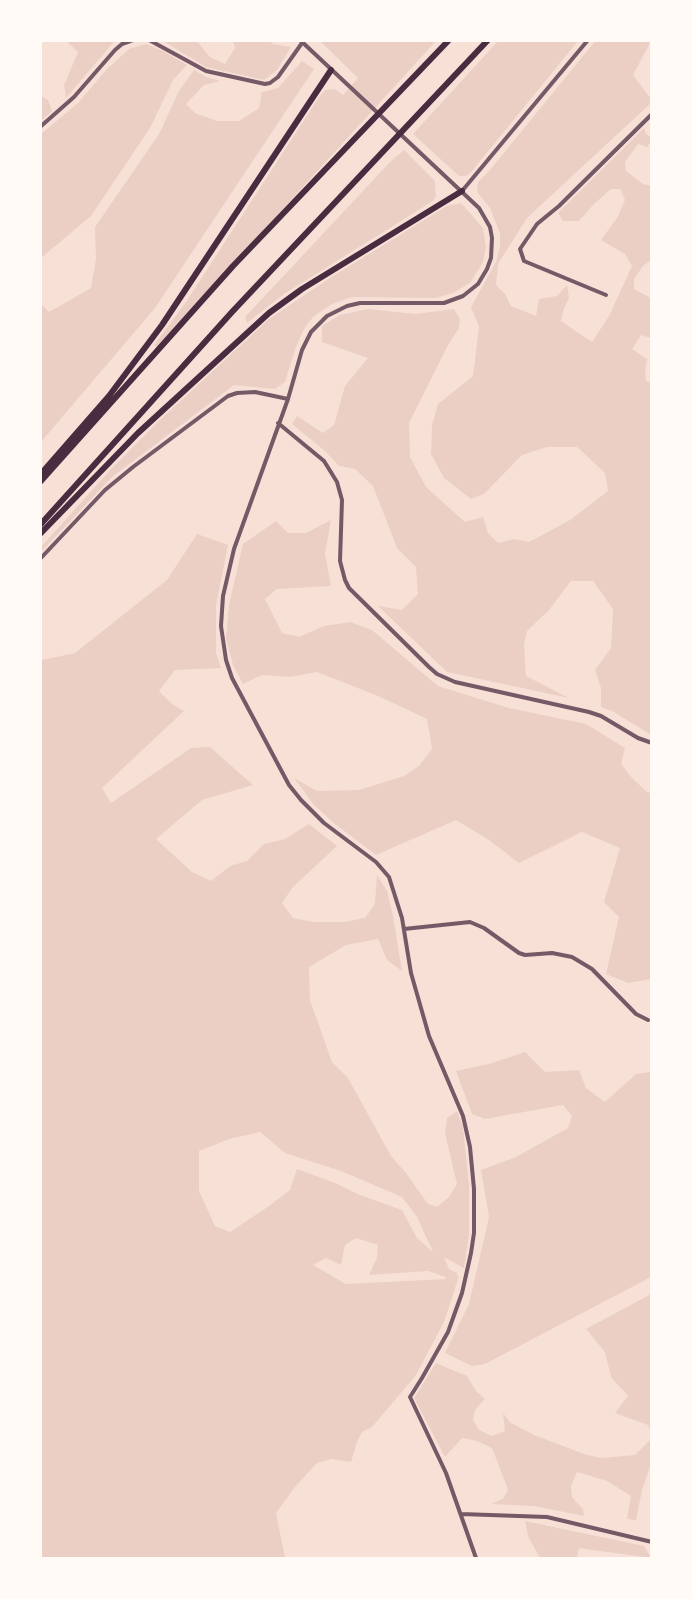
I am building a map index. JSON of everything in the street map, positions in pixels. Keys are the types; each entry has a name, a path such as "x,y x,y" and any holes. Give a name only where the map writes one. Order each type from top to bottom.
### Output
{"highway":[{"path":"40,482 234,266 449,40"},
{"path":"40,525 232,312 488,40"},
{"path":"40,476 102,404 162,325 331,70"},
{"path":"40,534 138,433 269,313 302,290 462,191"}],"street":[{"path":"40,127 74,98 115,50 133,40"},
{"path":"150,40 206,71 265,84 278,77 301,42 462,191 485,216 492,238 488,269 478,284 464,296 444,303 360,303 347,306 327,315 306,339 288,399 243,518 230,564 222,611 226,660 238,691 289,785 301,801 324,823 383,869 393,886 404,929 411,973 429,1036 463,1116 473,1180 474,1233 462,1293 439,1350 410,1397 446,1473 476,1558"},
{"path":"462,191 588,40"},
{"path":"606,295 524,261 520,249 528,234 537,224 559,206 651,114"},
{"path":"40,559 105,490 220,402 237,393 247,392 288,399"},
{"path":"278,423 324,461 337,482 342,500 340,561 349,588 437,674 455,682 589,712 651,743"},
{"path":"404,929 470,922 484,928 519,953 525,955 552,953 572,957 592,969 636,1014 648,1020"},
{"path":"461,1514 534,1515 651,1542"}],"shaded area":[{"path":"499,40 578,41 472,171 466,176 459,176 413,134"},
{"path":"596,40 651,41 633,75 651,99 651,103 527,218 498,264 496,285 505,294 511,306 536,316 539,299 557,296 567,285 569,298 561,321 592,342 609,316 632,266 625,254 601,240 617,218 625,200 620,189 611,189 579,221 563,221 558,213 644,128 646,134 651,137 651,142 647,147 638,144 625,162 626,171 643,184 652,186 651,260 643,266 634,279 634,289 651,298 651,338 641,335 632,349 647,359 646,381 652,383 651,735 614,712 601,707 601,688 595,670 611,648 613,609 593,581 571,581 549,610 527,631 524,644 526,676 569,698 447,672 378,606 402,610 418,594 416,567 397,548 373,486 355,469 339,466 325,451 292,424 297,416 323,433 334,425 345,386 368,358 322,342 322,326 340,315 368,309 415,314 454,309 460,319 459,328 409,423 410,457 426,487 465,522 483,517 488,533 498,543 514,539 529,542 570,520 608,491 605,473 577,447 547,447 522,455 484,494 471,499 444,478 431,454 432,425 438,404 473,376 479,327 471,307 496,262 500,246 500,234 490,208 477,192 478,182"},
{"path":"66,41 117,41 66,98 64,85 78,52"},
{"path":"163,41 197,41 210,57 225,64 235,48 233,41 269,41 273,44 291,47 277,70 264,80 206,67"},
{"path":"320,41 436,41 157,347 154,345 186,302 319,97 325,90 335,89 343,95 358,78"},
{"path":"146,44 187,65 173,80 150,128 91,216 41,258 41,134 78,103 107,69 129,49"},
{"path":"302,61 314,69 155,308 41,442 41,304 49,312 91,288 96,259 95,227 159,134 179,91 194,70 220,81 204,85 186,104 195,113 217,121 239,121 259,108 262,92 278,88"},
{"path":"41,96 48,100 52,111 41,121"},
{"path":"404,150 435,181 436,196 433,201 284,294 247,323 245,317 391,161"},
{"path":"461,203 483,228 486,247 483,262 470,283 453,293 435,298 352,297 332,304 314,316 305,327 285,382 275,389 234,385 112,477 41,552 41,547 112,468 269,319 330,278 447,206"},
{"path":"331,520 325,554 331,586 277,589 265,599 282,633 299,637 324,626 350,622 372,630 438,686 509,708 586,724 625,748 621,764 632,778 651,793 651,979 628,983 606,974 619,917 604,902 620,848 582,832 519,863 489,840 456,820 376,855 314,805 294,778 317,791 359,790 404,776 419,766 432,749 427,719 378,696 317,672 290,677 262,675 243,684 233,665 226,638 229,605 243,544 276,521 288,533 306,533"},
{"path":"197,534 228,545 216,605 216,653 221,668 175,670 159,691 172,704 184,711 102,788 111,803 191,748 210,747 253,785 202,800 156,839 192,872 211,881 230,866 247,861 264,844 285,839 309,824 337,846 293,887 282,903 293,918 313,922 344,922 365,918 375,904 377,875 387,891 402,971 387,960 378,939 346,945 309,967 310,1000 332,1062 348,1078 391,1156 428,1204 437,1207 449,1197 457,1184 445,1133 447,1118 457,1111 463,1128 469,1185 469,1235 464,1268 444,1257 449,1269 459,1276 444,1322 416,1375 372,1427 362,1432 351,1462 332,1459 317,1463 276,1513 285,1558 41,1558 41,652 42,660 75,653 167,580","holes":["260,1132 285,1153 341,1171 402,1197 417,1217 433,1252 417,1238 402,1210 297,1169 290,1190 269,1206 230,1232 215,1226 199,1191 199,1151 229,1139","356,1238 378,1245 377,1258 369,1275 428,1271 446,1279 346,1284 313,1265 326,1258 341,1265 345,1245"]},
{"path":"525,1052 545,1072 579,1070 586,1088 605,1102 636,1074 651,1072 651,1277 485,1364 472,1366 445,1353 469,1304 489,1217 481,1170 516,1157 568,1128 572,1116 563,1105 485,1119 472,1114 456,1071 489,1064"},
{"path":"651,1294 651,1432 648,1425 615,1413 628,1396 611,1377 605,1352 586,1329"},
{"path":"436,1363 467,1376 476,1391 485,1399 475,1410 473,1420 479,1430 492,1436 505,1431 503,1413 511,1423 534,1435 601,1458 635,1455 651,1439 651,1464 642,1490 636,1520 627,1519 631,1496 607,1481 577,1472 571,1486 572,1497 583,1509 584,1516 534,1506 491,1504 503,1499 508,1490 492,1448 477,1441 462,1438 445,1457 414,1398"},
{"path":"525,1521 644,1546 651,1558 579,1548 577,1558 540,1558 528,1536"}]}
